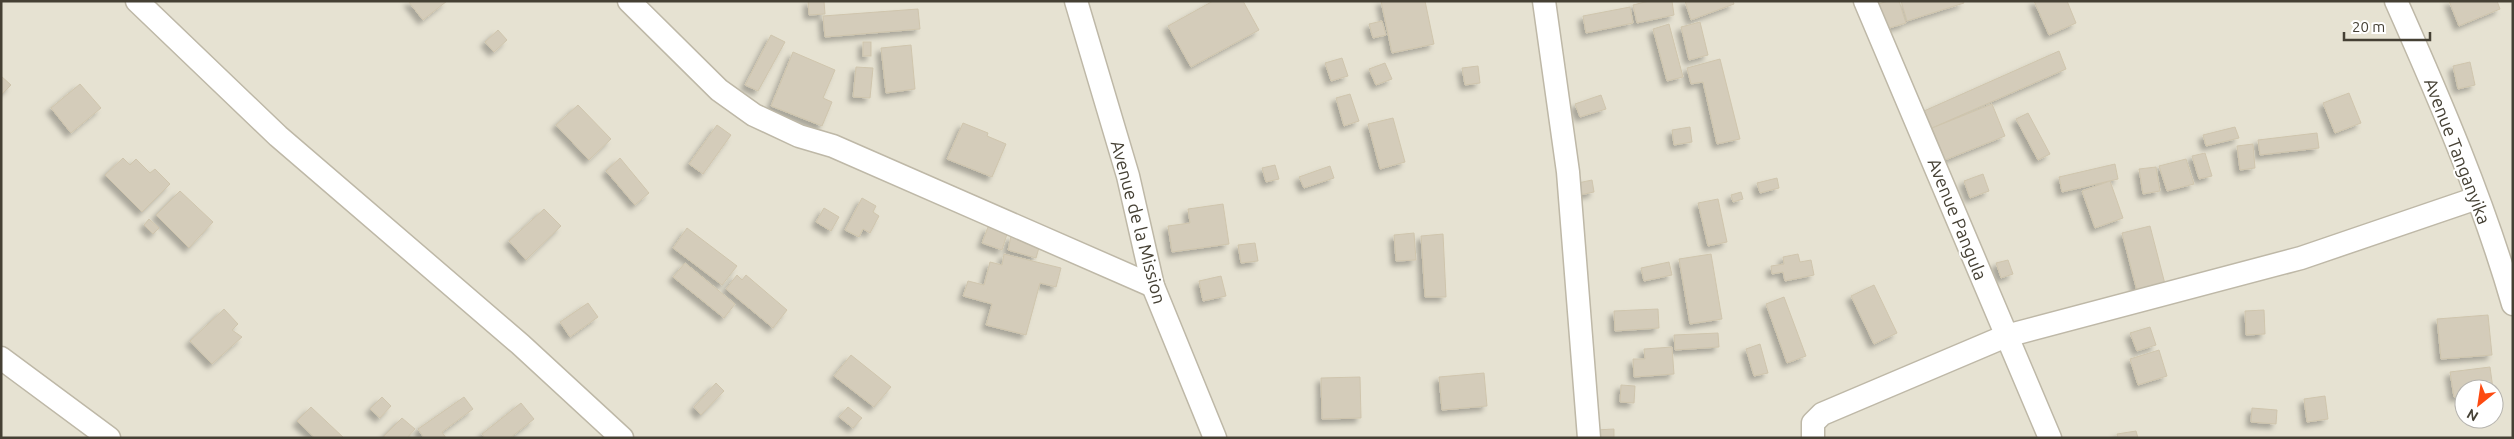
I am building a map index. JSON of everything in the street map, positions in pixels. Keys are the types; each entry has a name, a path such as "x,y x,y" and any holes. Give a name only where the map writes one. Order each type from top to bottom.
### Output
{"street":[{"path":"137,1 278,136 520,344 622,438"},
{"path":"629,1 720,90 754,114 799,136 833,146 1152,286"},
{"name":"Avenue de la Mission","path":"1076,1 1128,176 1152,286 1215,438"},
{"path":"1544,1 1568,172 1589,438"},
{"name":"Avenue Pangula","path":"1865,1 2050,438"},
{"name":"Avenue Tanganyika","path":"2396,1 2437,93 2477,198 2513,304"},
{"path":"1813,438 1813,423 1822,414 2006,336 2301,258 2477,198"},
{"path":"1,358 109,438"}],"shaded area":[{"path":"1,1 2513,1 2513,438 1,438"}],"building":[{"path":"408,1 447,1 423,20"},
{"path":"808,1 824,1 825,14 809,15"},
{"path":"1213,1 1243,1 1259,30 1191,67 1168,26"},
{"path":"1381,1 1425,1 1434,44 1392,53"},
{"path":"1649,1 1672,1 1674,15 1637,23 1633,5"},
{"path":"1685,1 1733,1 1734,4 1691,20"},
{"path":"1888,1 1899,1 1906,23 1883,30 1875,5"},
{"path":"1901,1 1963,1 1964,3 1907,21"},
{"path":"2034,1 2067,1 2076,23 2049,35"},
{"path":"2449,1 2497,1 2500,9 2459,26"},
{"path":"1630,7 1633,23 1586,33 1583,16"},
{"path":"918,9 920,29 825,37 823,16"},
{"path":"1382,21 1386,35 1373,38 1369,24"},
{"path":"1700,22 1708,55 1689,60 1681,27"},
{"path":"1669,24 1683,77 1667,81 1653,29"},
{"path":"498,30 507,40 494,52 485,42"},
{"path":"771,35 785,42 758,91 745,85"},
{"path":"863,42 871,42 871,56 863,56"},
{"path":"911,45 915,89 886,93 881,48"},
{"path":"2059,51 2066,69 1932,128 1924,111"},
{"path":"793,52 835,70 823,98 832,102 822,126 771,106"},
{"path":"1342,58 1348,76 1331,81 1325,63"},
{"path":"1720,59 1740,139 1717,144 1703,82 1691,84 1687,68"},
{"path":"2470,62 2475,85 2458,89 2453,66"},
{"path":"1385,63 1392,79 1376,85 1369,69"},
{"path":"1478,66 1480,83 1465,85 1462,68"},
{"path":"856,67 873,68 870,98 853,97"},
{"path":"1,76 11,85 1,95"},
{"path":"80,84 101,108 71,133 51,108"},
{"path":"2349,93 2361,123 2335,133 2323,103"},
{"path":"1350,94 1359,121 1344,126 1336,98"},
{"path":"1601,95 1606,109 1580,117 1575,104"},
{"path":"1992,104 2005,136 1945,160 1932,128"},
{"path":"578,105 611,139 589,160 556,125"},
{"path":"2028,113 2050,154 2038,160 2016,119"},
{"path":"1393,118 1405,162 1380,169 1368,124"},
{"path":"963,123 988,133 987,136 1006,144 992,177 947,159"},
{"path":"717,125 731,135 703,174 689,164"},
{"path":"1690,127 1692,142 1674,145 1672,130"},
{"path":"2235,127 2239,138 2206,146 2203,135"},
{"path":"2317,133 2319,148 2260,155 2258,140"},
{"path":"2253,144 2255,168 2240,170 2237,146"},
{"path":"2205,153 2212,176 2199,179 2192,156"},
{"path":"123,158 130,165 136,159 150,173 155,169 170,184 142,212 105,175"},
{"path":"620,158 649,193 635,205 606,171"},
{"path":"2186,159 2194,184 2167,191 2159,166"},
{"path":"2115,164 2118,179 2062,192 2059,177"},
{"path":"1275,165 1279,179 1266,182 1262,168"},
{"path":"1330,166 1334,178 1304,188 1299,177"},
{"path":"2156,167 2160,191 2143,194 2139,169"},
{"path":"1983,174 1989,191 1970,198 1964,181"},
{"path":"1777,178 1779,188 1760,193 1757,183"},
{"path":"1592,180 1594,192 1575,196 1573,184"},
{"path":"2110,181 2123,218 2095,228 2082,191"},
{"path":"180,191 213,222 189,248 156,215"},
{"path":"1741,192 1743,199 1733,202 1731,195"},
{"path":"862,198 876,206 873,212 879,216 870,233 863,229 859,237 845,230"},
{"path":"1718,199 1727,242 1708,246 1698,203"},
{"path":"1223,204 1229,244 1172,252 1168,226 1190,223 1188,209"},
{"path":"824,208 839,217 831,231 816,222"},
{"path":"544,209 561,226 526,260 509,241"},
{"path":"149,219 159,228 153,234 144,225"},
{"path":"2150,226 2166,288 2138,295 2122,233"},
{"path":"988,227 1007,234 1002,250 982,243"},
{"path":"687,228 737,266 722,285 673,248"},
{"path":"1414,233 1416,260 1396,261 1394,235"},
{"path":"1443,234 1446,297 1425,297 1421,236"},
{"path":"1011,236 1040,244 1036,258 1008,250"},
{"path":"1255,243 1258,261 1241,263 1238,245"},
{"path":"1004,254 1061,268 1056,287 1040,283 1026,335 986,325 992,304 963,296 968,281 984,285 990,262 1002,265"},
{"path":"1711,254 1722,319 1690,324 1679,259"},
{"path":"1798,254 1800,262 1811,260 1814,275 1785,281 1783,272 1772,274 1771,266 1784,264 1783,257"},
{"path":"2008,260 2013,274 2001,278 1996,263"},
{"path":"1669,262 1672,275 1644,281 1641,268"},
{"path":"685,263 735,304 724,318 673,277"},
{"path":"737,275 742,280 746,275 787,310 773,328 726,289"},
{"path":"1221,276 1226,296 1203,301 1199,281"},
{"path":"1874,285 1897,333 1874,344 1851,296"},
{"path":"1784,297 1806,356 1787,363 1766,304"},
{"path":"588,303 598,317 570,337 560,322"},
{"path":"224,309 238,324 232,330 242,337 212,364 190,341"},
{"path":"1658,309 1659,328 1615,331 1614,311"},
{"path":"2264,310 2265,334 2246,335 2245,311"},
{"path":"2488,315 2492,355 2441,359 2437,319"},
{"path":"2150,327 2156,345 2137,351 2130,333"},
{"path":"1718,333 1719,347 1675,350 1674,335"},
{"path":"1760,344 1768,373 1754,376 1746,349"},
{"path":"1672,347 1674,374 1634,377 1633,359 1645,359 1644,349"},
{"path":"2159,350 2167,376 2138,385 2130,359"},
{"path":"851,355 891,387 874,407 834,376"},
{"path":"2490,367 2492,379 2454,379 2454,397 2450,372"},
{"path":"1484,373 1487,406 1442,410 1439,377"},
{"path":"1360,377 1361,418 1322,419 1321,378"},
{"path":"716,383 724,391 701,415 694,407"},
{"path":"1621,385 1635,386 1634,403 1620,402"},
{"path":"2325,396 2328,419 2307,422 2304,399"},
{"path":"382,397 391,406 380,418 370,409"},
{"path":"464,397 473,409 442,432 446,438 424,438 418,429"},
{"path":"521,403 534,419 510,438 485,438 482,434"},
{"path":"311,407 344,438 315,438 297,421"},
{"path":"848,407 862,418 853,428 839,417"},
{"path":"2252,408 2277,410 2276,424 2251,422"},
{"path":"402,418 415,429 407,438 386,438 384,436"},
{"path":"1614,429 1614,438 1596,438 1595,430"},
{"path":"2136,431 2138,438 2118,438 2117,434"}]}
